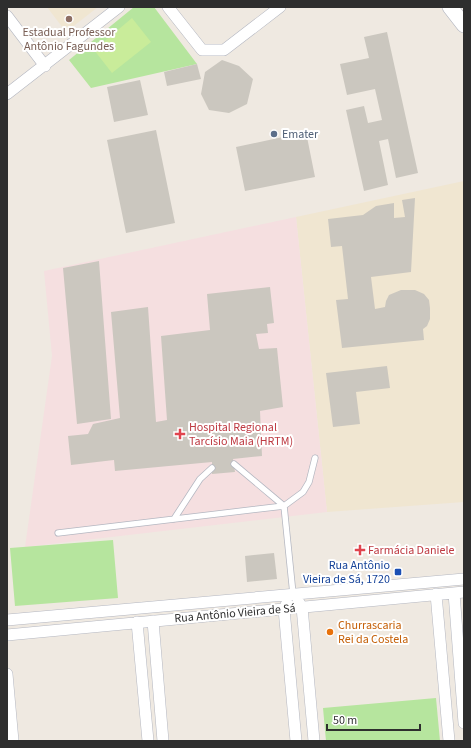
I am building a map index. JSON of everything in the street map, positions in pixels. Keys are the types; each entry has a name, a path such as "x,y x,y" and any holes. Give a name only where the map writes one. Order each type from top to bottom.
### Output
{"main road":[{"path":"450,7 464,25"}],"street":[{"path":"7,94 119,7"},
{"path":"168,7 202,50 224,50 280,7"},
{"path":"7,16 45,66"},
{"name":"Rua Antônio Vieira de Sá","path":"7,620 464,579"},
{"path":"459,592 464,723"},
{"name":"Rua Antônio Vieira de Sá","path":"7,635 459,592"},
{"path":"296,741 284,609 293,594 302,607 314,741"},
{"path":"436,594 449,741"},
{"path":"137,622 147,739 163,739 153,621"},
{"path":"7,674 13,741"}],"lane":[{"path":"58,533 284,506 303,492 309,482 315,458"},
{"path":"234,464 284,506 293,594"},
{"path":"174,519 200,479 212,468"}],"shaded area":[{"name":"Estadual Professor Antônio Fagundes","path":"47,7 98,7 66,32"},
{"path":"464,181 464,502 327,512 296,217"},
{"name":"Hospital Regional Tarcísio Maia (HRTM)","path":"296,217 327,512 25,547 52,356 44,271"}],"green space":[{"path":"134,7 154,7 197,64 91,88 69,60"},
{"path":"132,18 151,42 112,73 94,50"},
{"path":"113,540 118,598 15,606 10,548"},
{"path":"436,698 440,741 326,741 323,708"}],"building":[{"path":"387,32 418,173 396,178 388,139 379,141 388,185 364,191 346,110 364,106 368,123 382,120 375,89 347,95 340,64 369,58 364,37"},
{"path":"222,60 239,66 253,79 247,104 229,113 209,110 201,94 205,72"},
{"path":"197,64 201,79 167,86 164,72"},
{"path":"140,80 148,115 114,122 107,87"},
{"path":"156,130 175,223 126,233 107,140"},
{"path":"306,132 315,177 245,191 236,147"},
{"path":"415,198 411,272 371,277 375,309 385,307 389,295 401,290 415,290 424,294 429,300 430,319 427,326 423,329 424,340 342,348 336,300 348,299 342,246 331,247 328,219 363,215 376,206 394,203 394,218 405,217 402,200"},
{"path":"99,261 111,419 77,424 63,268"},
{"path":"270,287 274,323 267,324 268,333 256,334 259,349 277,348 283,407 260,411 262,456 233,459 235,472 212,474 212,462 115,471 114,460 71,465 68,436 88,434 93,424 120,418 111,312 148,307 156,422 167,420 161,336 210,330 207,294"},
{"path":"387,366 390,388 356,392 360,424 333,427 326,373"},
{"path":"274,553 277,579 247,582 245,556"}],"place":[{"name":"Estadual Professor Antônio Fagundes","path":"69,19"},
{"name":"Emater","path":"274,134"},
{"name":"Hospital Regional Tarcísio Maia (HRTM)","path":"180,434"},
{"name":"Farmácia Daniele","path":"360,550"},
{"name":"Rua Antônio Vieira de Sá, 1720","path":"398,572"},
{"name":"Churrascaria Rei da Costela","path":"330,632"}]}
